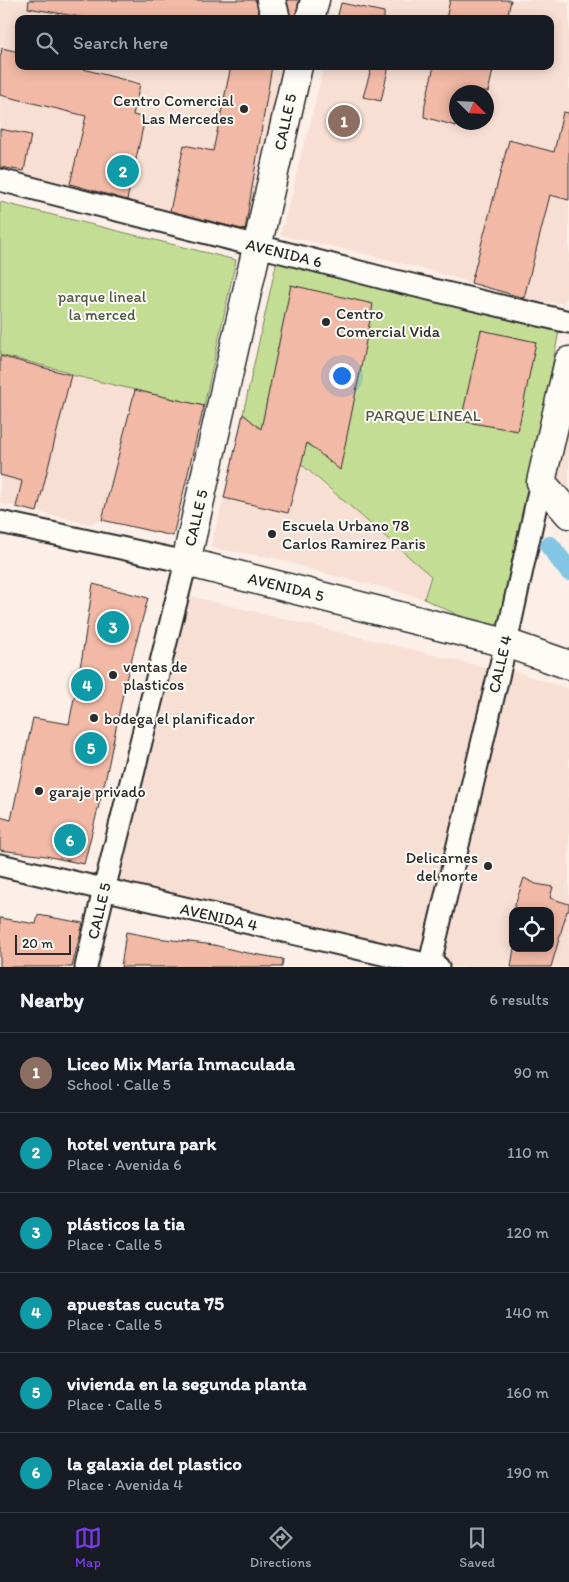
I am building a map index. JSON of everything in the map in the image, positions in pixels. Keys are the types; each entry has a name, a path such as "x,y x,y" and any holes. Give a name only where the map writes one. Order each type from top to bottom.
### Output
{"main road":[{"path":"271,0 275,15"},
{"path":"311,15 315,0"},
{"name":"CALLE 5","path":"186,562 258,246 294,72"},
{"name":"CALLE 4","path":"541,482 569,361"},
{"path":"541,482 569,514"},
{"name":"AVENIDA 5","path":"186,562 506,643 569,665"}],"street":[{"name":"AVENIDA 6","path":"0,180 391,280 569,322"},
{"name":"CALLE 4","path":"432,966 541,482"},
{"name":"AVENIDA 5","path":"0,522 186,562"},
{"name":"CALLE 5","path":"86,967 186,562"},
{"name":"AVENIDA 4","path":"0,865 432,966"}],"shaded area":[{"path":"0,0 305,0 302,15 15,15 15,70 288,70 248,239 0,172"},
{"path":"341,0 556,0 569,3 569,287 564,304 524,299 436,272 280,235 293,191 323,70 554,70 554,15 338,15"},
{"path":"0,355 66,371 71,375 204,406 173,536 102,520 90,524 0,503"},
{"path":"569,405 569,506 551,484"},
{"path":"301,465 431,576 424,599 326,574 276,558 210,548 224,498 288,513"},
{"path":"185,595 492,669 420,967 387,967 111,901"},
{"path":"510,670 569,689 569,967 442,967"}],"green space":[{"name":"parque lineal la merced","path":"0,202 236,260 204,406 71,375 65,371 0,355"},
{"name":"PARQUE LINEAL","path":"277,260 560,326 500,635 424,599 431,576 243,414"}],"building":[{"path":"29,0 256,0 259,15 69,15 28,8"},
{"path":"287,0 299,0 296,15 290,15"},
{"path":"450,0 511,0 508,15 447,15"},
{"path":"341,3 384,12 384,15 338,15"},
{"path":"2,48 15,51 15,70 87,70 140,84 133,115 145,118 127,200 70,184 86,116 0,95 0,58"},
{"name":"Centro Comercial Las Mercedes","path":"230,70 271,70 245,230 170,211 184,145 213,151"},
{"path":"371,70 388,70 381,101 363,97"},
{"path":"433,70 493,70 490,85 449,85 449,124 424,117"},
{"path":"563,112 569,113 569,200 550,195 524,298 471,283 509,140 554,152"},
{"path":"0,129 31,135 24,171 0,167"},
{"path":"291,285 373,304 340,470 307,443 288,513 224,498 243,414 261,429"},
{"path":"481,330 536,342 518,431 461,421"},
{"path":"0,356 71,375 37,512 16,507 22,481 0,475"},
{"path":"135,390 204,406 173,536 102,520"},
{"path":"93,584 148,598 125,684 106,777 84,864 46,856 0,850 0,817 11,820 33,718 69,724"},
{"path":"524,878 536,884 553,887 550,898 569,904 569,911 567,911 551,967 511,967 513,952 554,952 554,907 514,907"},
{"path":"38,915 83,923 72,967 0,967 0,918 36,924"},
{"path":"126,932 214,945 283,959 282,967 121,967"}],"waterway":[{"path":"550,546 569,571"}],"place":[{"name":"Centro Comercial Las Mercedes","path":"244,109"},
{"name":"Liceo Mix María Inmaculada","path":"344,121"},
{"name":"hotel ventura park","path":"123,171"},
{"name":"Centro Comercial Vida","path":"326,322"},
{"name":"Escuela Urbano 78 Carlos Ramirez Paris","path":"272,534"},
{"name":"plásticos la tia","path":"113,627"},
{"name":"ventas de plasticos","path":"113,675"},
{"name":"apuestas cucuta 75","path":"87,685"},
{"name":"bodega el planificador","path":"94,718"},
{"name":"vivienda en la segunda planta","path":"91,748"},
{"name":"garaje privado","path":"39,791"},
{"name":"la galaxia del plastico","path":"70,840"},
{"name":"Delicarnes del norte","path":"488,866"}]}
